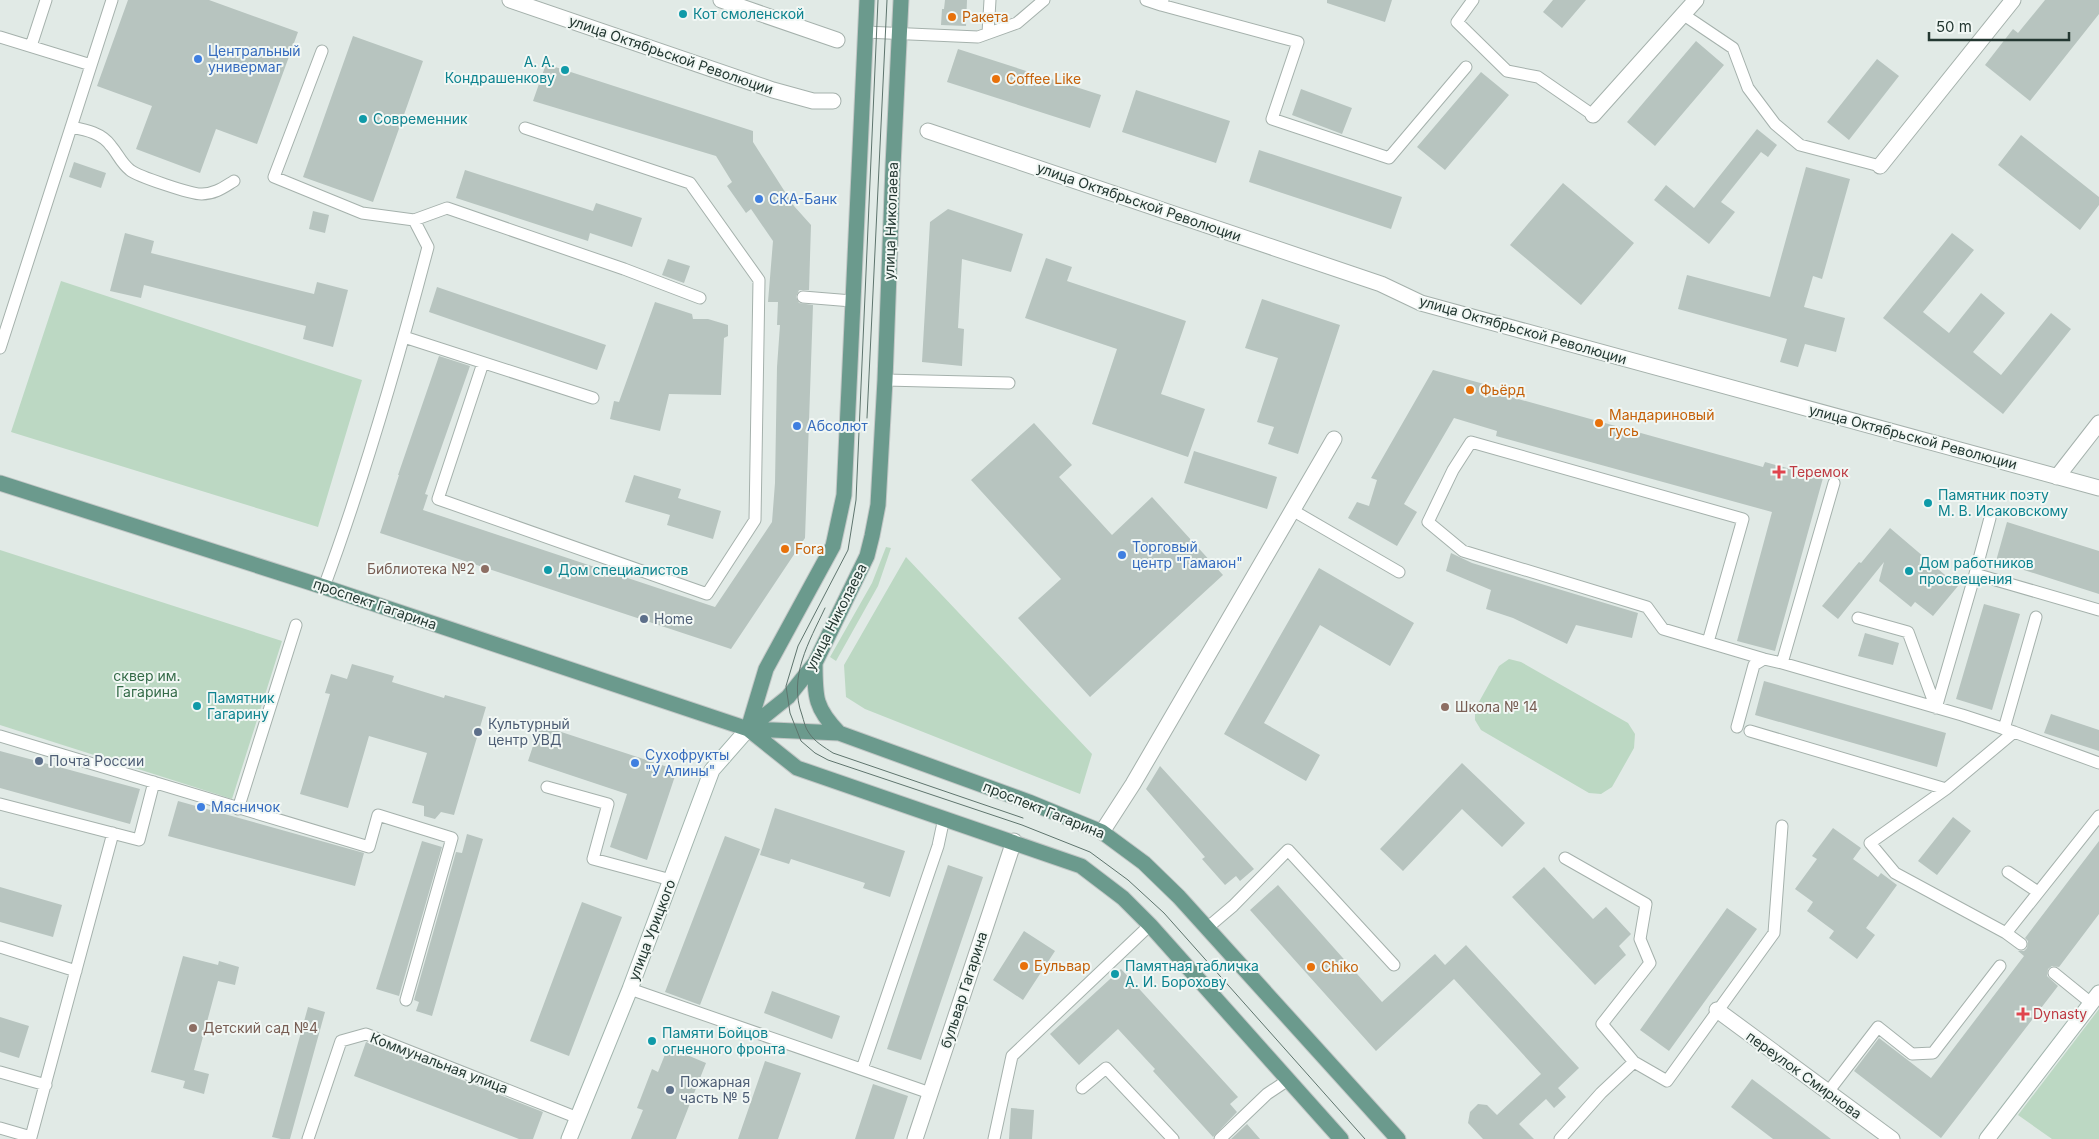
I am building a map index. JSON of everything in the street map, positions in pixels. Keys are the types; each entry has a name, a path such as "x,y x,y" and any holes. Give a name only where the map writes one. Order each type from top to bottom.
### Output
{"main road":[{"path":"748,729 766,669 833,546 844,494 867,0"},
{"name":"улица Николаева","path":"748,729 788,698 815,663 867,556 872,536 878,505 885,380 892,166 902,0"},
{"name":"проспект Гагарина","path":"0,483 324,587 748,729 840,733 1029,802 1102,832 1144,863 1207,928 1398,1139"},
{"path":"815,663 815,691 824,716 840,733"},
{"name":"проспект Гагарина","path":"748,729 798,768 1014,841 1081,866 1123,898 1150,925 1341,1139"}],"street":[{"name":"улица Октябрьской Революции","path":"510,0 773,90 813,101 833,101"},
{"path":"721,0 837,40"},
{"path":"1593,115 1696,0"},
{"path":"1880,166 2013,0"},
{"name":"улица Октябрьской Революции","path":"928,131 1381,284 1421,303 2099,488"},
{"path":"2057,476 2099,424"},
{"path":"1102,832 1334,439"},
{"name":"улица Урицкого","path":"569,1139 630,989 712,770 748,729"},
{"name":"бульвар Гагарина","path":"915,1139 1014,841"},
{"path":"1987,1139 2095,998"},
{"name":"переулок Смирнова","path":"1717,1010 1892,1139"}],"lane":[{"path":"31,46 46,0"},
{"path":"0,348 112,0"},
{"path":"988,33 990,0"},
{"path":"865,32 978,37 1017,23 1044,0"},
{"path":"1146,0 1162,2 1298,42 1272,119 1389,158 1466,67"},
{"path":"1473,0 1457,22 1507,71 1538,77 1593,115"},
{"path":"1684,14 1733,48 1748,88 1775,124 1800,145 1880,166"},
{"path":"0,37 91,65"},
{"path":"322,51 274,176 362,213 414,220 447,208 624,269 700,298"},
{"path":"71,127 103,136 112,146 123,164 132,172 187,191 202,194 219,191 234,181"},
{"path":"483,363 438,499 707,594 755,520 764,295 759,280 690,183 525,128"},
{"path":"324,587 342,539 404,336 428,247 414,220"},
{"path":"803,297 852,301"},
{"path":"404,336 593,398"},
{"path":"885,380 1009,383"},
{"path":"1708,642 1743,519 1471,442 1452,470 1428,522 1463,551 1647,607 1663,629 1764,660 1782,663 1936,708 2009,731 2099,763"},
{"path":"1782,663 1834,483"},
{"path":"1292,510 1399,572"},
{"path":"1936,708 1990,518"},
{"path":"1975,574 2099,610"},
{"path":"1858,618 1908,632 1936,708"},
{"path":"2021,944 2006,933 1894,873 1870,842 1946,789 2009,731 2036,618"},
{"path":"238,809 296,625"},
{"path":"1737,727 1754,665 1764,660"},
{"path":"1750,731 1946,789"},
{"path":"0,736 369,847 378,815 452,838 406,1000"},
{"path":"0,804 139,840 154,782"},
{"path":"546,787 608,804 593,859 671,880"},
{"path":"2006,933 2099,816"},
{"path":"862,1069 938,846 944,818"},
{"path":"1565,858 1646,904 1640,939 1650,963 1602,1024 1634,1062 1667,1081 1774,933 1782,826"},
{"path":"0,1128 35,1138 46,1085 113,833"},
{"path":"1207,928 1233,906 1288,850 1394,965"},
{"path":"2008,872 2038,892"},
{"path":"994,1139 1012,1056 1150,925"},
{"path":"0,947 76,970"},
{"path":"1828,1092 1878,1027 1912,1054 1934,1053 2000,966"},
{"path":"2054,973 2095,998"},
{"path":"630,989 930,1092"},
{"name":"Коммунальная улица","path":"308,1139 341,1041 366,1034 578,1118"},
{"path":"1560,1139 1601,1093 1634,1062"},
{"path":"1082,1088 1106,1068 1173,1139"},
{"path":"0,1072 46,1085"},
{"path":"1220,1139 1267,1094 1288,1080"}],"green space":[{"path":"61,281 362,380 318,527 11,432"},
{"path":"886,547 891,548 878,586 836,661 830,657 872,583"},
{"name":"сквер им. Гагарина","path":"0,550 282,641 232,799 0,725"},
{"path":"906,557 1092,754 1080,794 865,709 846,697 844,665"},
{"path":"1509,659 1521,662 1628,723 1635,734 1634,748 1612,787 1601,794 1589,793 1481,730 1475,720 1475,709 1499,666"},
{"path":"2099,1009 2099,1139 2052,1139 2018,1115"}],"building":[{"name":"Центральный универмаг","path":"128,0 209,0 298,32 257,144 216,129 200,173 136,149 152,106 97,86"},
{"path":"945,0 967,0 966,26 941,25 942,9 944,9"},
{"path":"1327,0 1392,0 1385,22 1327,3"},
{"path":"1553,0 1586,0 1562,28 1543,12"},
{"path":"2045,0 2099,0 2099,14 2030,101 1985,65 2013,29 2018,33"},
{"name":"Современник","path":"353,36 423,61 373,202 303,177"},
{"path":"1696,41 1724,65 1655,146 1627,122"},
{"path":"958,49 1101,95 1090,128 947,82"},
{"path":"1877,59 1899,76 1849,140 1827,122"},
{"path":"546,64 753,131 753,142 794,206 811,225 809,290 799,290 796,297 799,303 813,305 805,538 731,649 380,533 439,356 470,366 425,494 428,495 423,510 715,607 772,522 780,325 777,325 778,302 768,302 773,241 751,209 746,213 727,186 732,182 716,156 533,101"},
{"path":"1481,72 1509,95 1445,170 1417,147"},
{"path":"1301,89 1352,108 1342,134 1292,115"},
{"path":"1136,90 1230,121 1216,163 1122,132"},
{"path":"1757,129 1777,145 1768,157 1761,152 1721,202 1735,212 1709,244 1654,200 1666,185 1694,208"},
{"path":"2021,135 2099,197 2099,205 2080,230 1998,165"},
{"path":"1259,150 1402,197 1391,229 1249,182"},
{"path":"74,162 106,173 101,188 69,177"},
{"path":"1806,167 1850,179 1822,279 1813,276 1804,307 1845,318 1836,352 1805,344 1798,367 1780,362 1787,339 1678,309 1687,275 1770,297"},
{"path":"465,170 593,211 596,203 642,218 632,247 590,233 588,241 456,198"},
{"path":"1563,183 1634,243 1581,305 1510,245"},
{"path":"948,209 1023,234 1011,272 962,259 958,328 964,329 962,366 922,362 930,222"},
{"path":"313,211 329,215 325,233 309,229"},
{"path":"125,233 154,241 151,253 314,294 317,282 348,290 333,347 303,339 306,326 144,285 141,298 110,291"},
{"path":"1952,233 1974,250 1923,312 1949,333 1981,293 2005,313 1973,352 2001,375 2051,313 2071,329 2003,414 1883,318"},
{"path":"1046,258 1072,267 1067,281 1186,321 1161,394 1205,409 1188,457 1092,424 1117,349 1025,318"},
{"path":"668,259 690,266 684,283 662,275"},
{"path":"437,287 606,345 597,370 429,312"},
{"path":"1262,299 1340,325 1298,454 1268,444 1274,427 1257,422 1278,358 1245,348"},
{"path":"655,302 692,314 693,319 708,319 728,325 728,336 724,338 721,395 669,394 660,431 610,419 614,401 619,402"},
{"path":"1433,370 1495,387 1493,392 1763,467 1765,462 1823,478 1775,651 1737,641 1772,512 1496,436 1497,431 1454,418 1404,504 1417,512 1397,546 1348,518 1357,502 1369,506 1377,480 1371,478"},
{"name":"Торговый центр \"Гамаюн\"","path":"1034,423 1072,465 1059,477 1112,535 1152,497 1223,575 1090,697 1018,618 1061,579 971,480"},
{"path":"1194,451 1277,477 1267,509 1184,483"},
{"path":"634,475 681,489 678,498 721,511 713,539 667,525 670,515 625,502"},
{"path":"2007,522 2099,551 2099,594 1996,561"},
{"name":"Дом работников просвещения","path":"1890,528 1958,586 1933,616 1915,602 1911,607 1879,581 1884,562 1838,619 1822,606"},
{"path":"1451,553 1472,563 1638,613 1632,638 1576,625 1567,644 1513,618 1486,609 1491,590 1446,571"},
{"path":"1319,568 1414,623 1390,666 1320,625 1264,723 1320,755 1306,781 1224,734"},
{"path":"1984,604 2020,614 1992,710 1956,699"},
{"path":"1865,633 1899,643 1893,665 1858,656"},
{"path":"352,664 394,676 392,682 444,698 445,695 486,707 454,815 441,812 435,819 424,816 424,806 412,803 427,753 369,736 348,808 300,794 330,694 325,693 331,674 347,679"},
{"path":"1764,681 1946,733 1937,767 1755,715"},
{"path":"2051,714 2099,730 2099,751 2044,733"},
{"path":"540,725 677,770 647,860 610,847 627,794 528,761"},
{"path":"0,751 140,789 130,824 0,788"},
{"path":"1462,763 1525,823 1502,847 1462,809 1403,871 1380,849"},
{"path":"1160,766 1254,869 1240,881 1236,876 1225,885 1202,859 1205,857 1146,789"},
{"path":"178,801 364,853 355,886 168,836"},
{"path":"775,808 905,851 890,897 863,888 865,883 791,859 789,864 760,855"},
{"path":"1953,817 1971,831 1937,875 1918,861"},
{"path":"1833,828 1861,848 1853,859 1878,877 1881,873 1897,885 1866,928 1875,935 1857,959 1829,938 1834,931 1807,911 1813,902 1795,889 1817,859 1812,856"},
{"path":"467,834 483,839 432,1016 416,1011 419,1002 414,1000 456,852 462,853"},
{"path":"725,836 760,849 700,1005 665,992"},
{"path":"422,841 442,847 399,996 376,989"},
{"path":"2099,841 2099,914 2059,967 2052,966 2048,969 2047,976 2058,986 1941,1138 1854,1071 1879,1038 1931,1078 2024,956 2018,951 2024,951 2027,948 2028,941 2025,938"},
{"path":"948,865 983,877 921,1060 887,1049"},
{"path":"1544,867 1593,919 1606,907 1631,934 1619,946 1626,955 1595,985 1512,897"},
{"path":"1278,885 1382,1002 1435,954 1445,965 1466,945 1579,1068 1558,1088 1566,1097 1554,1108 1546,1099 1519,1124 1534,1139 1483,1139 1468,1123 1470,1112 1478,1104 1487,1105 1497,1115 1541,1074 1454,979 1376,1051 1250,910"},
{"path":"0,887 62,905 53,937 0,922"},
{"path":"582,902 622,917 569,1056 530,1041"},
{"path":"1727,908 1757,929 1669,1051 1640,1030"},
{"name":"Бульвар","path":"1024,931 1055,951 1023,1000 993,980"},
{"path":"183,956 218,965 219,961 239,967 235,985 218,981 194,1070 209,1074 204,1094 183,1088 185,1081 151,1072"},
{"path":"1121,969 1238,1097 1230,1104 1237,1112 1213,1137 1118,1029 1079,1065 1050,1034"},
{"path":"772,991 840,1016 832,1039 764,1013"},
{"path":"308,1007 325,1012 290,1139 272,1137"},
{"path":"0,1017 29,1026 19,1058 0,1052"},
{"path":"366,1042 543,1112 533,1139 519,1139 354,1076"},
{"name":"Пожарная часть № 5","path":"668,1047 706,1063 676,1139 631,1139 643,1110 637,1108 652,1069 658,1072"},
{"path":"765,1061 801,1073 778,1139 738,1139"},
{"path":"1752,1079 1831,1139 1773,1139 1731,1107"},
{"path":"873,1084 908,1096 894,1139 855,1139"},
{"path":"1011,1108 1034,1110 1032,1139 1009,1139"},
{"path":"1247,1124 1260,1139 1231,1139"}],"tram line":[{"path":"878,0 856,500 848,550 798,646 786,686 790,713 801,741 815,753 828,760 1022,825 1090,852 1128,880 1164,913 1365,1139"},
{"path":"867,418 887,0"},
{"path":"825,608 802,660 797,687 798,701 805,724 814,739 833,753 1023,818"}],"place":[{"name":"Кот смоленской","path":"683,14"},
{"name":"Ракета","path":"952,17"},
{"name":"Центральный универмаг","path":"198,59"},
{"name":"А. А. Кондрашенкову","path":"565,70"},
{"name":"Coffee Like","path":"996,79"},
{"name":"Современник","path":"363,119"},
{"name":"СКА-Банк","path":"759,199"},
{"name":"Фьёрд","path":"1470,390"},
{"name":"Мандариновый гусь","path":"1599,423"},
{"name":"Абсолют","path":"797,426"},
{"name":"Теремок","path":"1779,472"},
{"name":"Памятник поэту М. В. Исаковскому","path":"1928,503"},
{"name":"Fora","path":"785,549"},
{"name":"Торговый центр \"Гамаюн\"","path":"1122,555"},
{"name":"Библиотека №2","path":"485,569"},
{"name":"Дом специалистов","path":"548,570"},
{"name":"Дом работников просвещения","path":"1909,571"},
{"name":"Home","path":"644,619"},
{"name":"Памятник Гагарину","path":"197,706"},
{"name":"Школа № 14","path":"1445,707"},
{"name":"Культурный центр УВД","path":"478,732"},
{"name":"Почта России","path":"39,761"},
{"name":"Сухофрукты \"У Алины\"","path":"635,763"},
{"name":"Мясничок","path":"201,807"},
{"name":"Бульвар","path":"1024,966"},
{"name":"Chiko","path":"1311,967"},
{"name":"Памятная табличка А. И. Борохову","path":"1115,974"},
{"name":"Dynasty","path":"2023,1014"},
{"name":"Детский сад №4","path":"193,1028"},
{"name":"Памяти Бойцов огненного фронта","path":"652,1041"},
{"name":"Пожарная часть № 5","path":"670,1090"}]}
